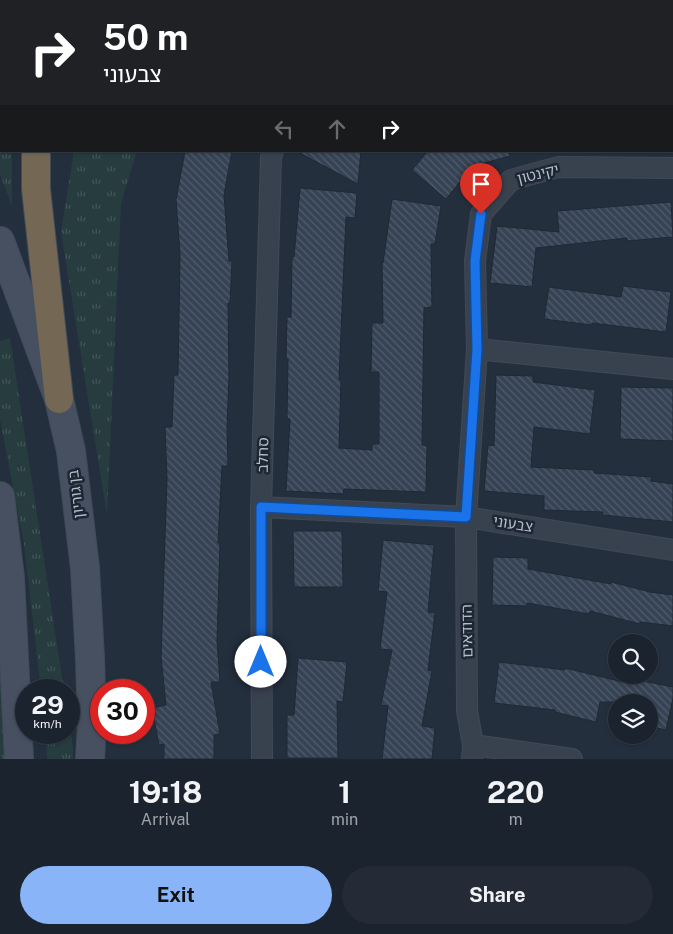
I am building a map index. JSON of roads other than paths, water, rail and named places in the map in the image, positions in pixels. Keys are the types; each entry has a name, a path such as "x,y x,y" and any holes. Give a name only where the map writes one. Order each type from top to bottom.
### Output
{"highway":[{"path":"36,152 36,189 59,399"}],"main road":[{"name":"בן גוריון","path":"0,242 59,399 71,451 85,568 92,724 90,759"},
{"path":"0,496 10,578 19,759"}],"street":[{"name":"סחלב","path":"262,759 261,507 268,243 273,152"},
{"name":"יקינטון","path":"466,517 477,349 475,261 481,214 511,180 558,167 673,168"},
{"path":"477,349 673,369"},
{"name":"צבעוני","path":"261,507 466,517 673,550"},
{"name":"הדודאים","path":"466,517 467,711 473,752 572,759"}]}
